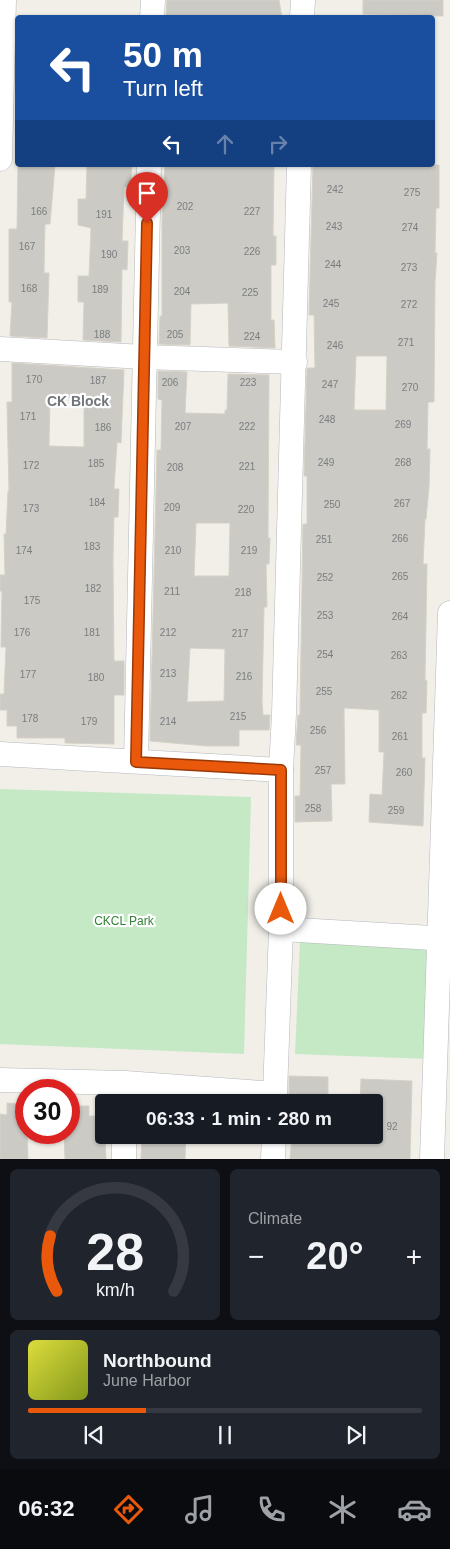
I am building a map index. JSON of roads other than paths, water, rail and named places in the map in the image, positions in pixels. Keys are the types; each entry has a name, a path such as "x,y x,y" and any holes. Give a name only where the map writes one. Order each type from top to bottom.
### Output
{"street":[{"path":"0,159 4,0"},
{"path":"152,15 153,0"},
{"path":"302,15 303,0"},
{"path":"136,762 149,167"},
{"path":"275,1094 281,929 281,770 295,362 299,167"},
{"path":"0,349 144,358 295,362"},
{"path":"432,1159 445,939 450,613"},
{"path":"0,754 281,770"},
{"path":"281,929 445,939"},
{"path":"0,1080 125,1093 155,1094"},
{"path":"124,1144 124,1159"},
{"path":"273,1159 274,1144"}],"district":[{"name":"CK Block","path":"78,401"}],"park label":[{"name":"CKCL Park","path":"124,921"}]}
